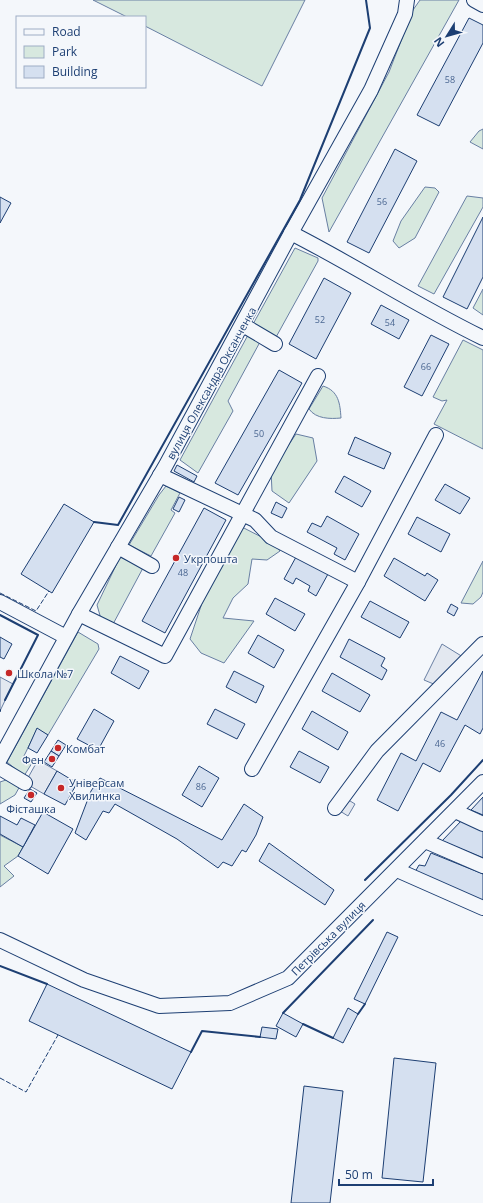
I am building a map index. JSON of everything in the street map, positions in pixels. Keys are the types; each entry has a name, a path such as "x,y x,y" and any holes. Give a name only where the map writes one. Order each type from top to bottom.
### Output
{"street":[{"name":"вулиця Олександра Оксанченка","path":"0,759 79,614 160,475 243,325 291,233 371,90 405,14 407,0"},
{"path":"405,14 414,0"},
{"path":"474,0 483,5"},
{"path":"291,233 327,251 454,324 483,338"},
{"path":"243,325 275,344"},
{"path":"79,614 165,656 318,376"},
{"path":"252,769 358,582 436,435"},
{"path":"160,475 255,520 271,537 358,582"},
{"path":"118,547 152,566"},
{"path":"0,602 66,638"},
{"path":"335,808 377,751 483,644"},
{"path":"0,768 25,783"},
{"name":"Петрівська вулиця","path":"0,940 84,980 160,1006 230,1004 288,978 483,782"},
{"path":"455,811 483,824"},
{"path":"425,841 483,866"},
{"path":"397,870 483,908"}],"green space":[{"path":"93,0 305,0 262,86 146,27 146,16 125,16"},
{"path":"420,0 459,0 329,232 322,198 389,72 413,10"},
{"path":"483,129 483,149 470,142 479,131"},
{"path":"425,187 435,188 439,192 415,238 399,248 393,241 401,221"},
{"path":"467,196 483,198 483,207 434,294 418,286"},
{"path":"295,248 318,258 318,261 275,339 252,326"},
{"path":"483,289 483,315 473,308"},
{"path":"248,335 260,342 228,401 233,411 198,473 180,460"},
{"path":"463,340 483,350 483,449 434,424 447,400 442,401 433,397"},
{"path":"323,386 332,391 338,399 341,418 319,417 309,409"},
{"path":"296,434 313,438 317,461 289,503 272,491 271,471"},
{"path":"166,486 180,493 171,510 175,513 151,556 129,545"},
{"path":"240,526 275,544 280,551 267,560 252,559 248,584 233,598 223,618 254,621 224,663 201,653 190,639 204,597"},
{"path":"120,557 143,568 112,626 101,619 97,605"},
{"path":"483,561 483,592 481,597 473,604 461,603"},
{"path":"78,632 98,644 99,649 48,735 37,729 24,756 32,763 24,776 7,762"},
{"path":"9,779 20,786 15,795 0,804 0,782"},
{"path":"0,835 23,847 18,856 4,866 14,876 0,887"}],"shaded area":[{"path":"442,644 463,657 436,685 424,680"},
{"path":"0,677 13,684 0,711"},
{"path":"38,760 57,771 44,794 25,783"},
{"path":"342,796 355,804 348,816 335,808"}],"building":[{"path":"469,18 483,25 483,43 439,126 417,115"},
{"path":"395,149 417,161 369,253 347,242"},
{"path":"0,197 11,203 0,223"},
{"path":"483,217 483,277 467,309 443,297"},
{"path":"324,278 351,293 316,359 289,344"},
{"path":"381,305 409,320 399,339 371,324"},
{"path":"431,335 449,344 422,396 404,387"},
{"path":"279,370 302,383 238,495 215,483"},
{"path":"355,437 391,453 384,469 348,454"},
{"path":"177,465 197,476 194,482 174,471"},
{"path":"344,476 371,491 362,507 335,492"},
{"path":"445,484 470,498 460,514 435,500"},
{"path":"179,497 185,500 179,512 173,509"},
{"path":"276,502 287,508 282,518 271,513"},
{"path":"64,504 94,522 52,593 21,574"},
{"path":"204,508 226,520 165,633 142,621"},
{"path":"327,516 359,534 345,560 334,554 337,548 307,532 312,523 321,527"},
{"path":"417,517 450,534 441,552 408,534"},
{"path":"296,557 328,574 316,596 308,591 310,586 296,578 293,584 284,579"},
{"path":"394,558 425,576 427,573 438,580 425,601 384,576"},
{"path":"275,598 305,614 295,631 266,614"},
{"path":"370,601 409,622 400,638 361,617"},
{"path":"451,604 458,608 454,616 447,612"},
{"path":"258,635 284,650 274,668 248,653"},
{"path":"0,637 12,644 4,659 0,657"},
{"path":"349,639 385,658 381,666 387,670 382,680 340,657"},
{"path":"120,656 149,671 139,689 111,673"},
{"path":"234,671 264,686 256,703 226,687"},
{"path":"483,671 483,728 480,734 465,725 440,772 423,763 398,811 377,800 401,753 416,761 441,712 457,720"},
{"path":"332,673 370,695 360,712 322,691"},
{"path":"94,709 114,721 98,750 77,739"},
{"path":"215,709 245,724 237,739 207,724"},
{"path":"312,711 348,732 338,750 302,729"},
{"path":"37,728 48,735 37,753 28,748"},
{"name":"Комбат","path":"58,740 66,745 59,756 51,751"},
{"name":"Фен","path":"51,751 59,756 52,767 44,762"},
{"path":"299,751 329,767 320,783 290,767"},
{"path":"199,766 219,778 202,807 182,795"},
{"name":"Універсам Хвилинка","path":"57,771 77,783 65,805 44,794"},
{"path":"100,778 222,840 244,804 263,817 256,835 246,852 242,850 232,866 223,862 218,868 177,839 115,804 109,813 103,811 86,840 75,833 91,791"},
{"name":"Фісташка","path":"30,789 37,793 31,802 24,798"},
{"path":"483,797 483,815 471,810"},
{"path":"43,812 73,829 48,874 18,856"},
{"path":"0,816 17,825 21,818 35,825 23,847 0,834"},
{"path":"462,820 483,829 483,858 442,841"},
{"path":"269,843 334,890 325,905 259,861"},
{"path":"431,853 483,874 483,902 415,872 419,865 425,866"},
{"path":"387,932 398,937 365,1004 354,999"},
{"path":"47,984 191,1052 172,1089 29,1021"},
{"path":"348,1008 358,1014 343,1043 333,1038"},
{"path":"283,1013 303,1024 296,1037 276,1026"},
{"path":"262,1027 278,1029 276,1039 260,1037"},
{"path":"394,1058 436,1063 423,1182 382,1178"},
{"path":"304,1086 343,1091 330,1203 291,1203"}],"fence":[{"path":"0,593 36,611 49,591"},
{"path":"0,1078 26,1092 58,1035"}],"wall":[{"path":"94,522 118,525 300,200 370,28 366,0"},
{"path":"0,615 38,635 5,700"},
{"path":"365,880 451,795 483,760"},
{"path":"283,1013 373,920"},
{"path":"0,966 47,984"},
{"path":"358,1014 365,1004"},
{"path":"303,1024 333,1038"},
{"path":"191,1052 202,1031 260,1037"}],"place":[{"name":"Укрпошта","path":"176,558"},
{"name":"Школа №7","path":"9,673"},
{"name":"Комбат","path":"58,748"},
{"name":"Фен","path":"52,759"},
{"name":"Універсам Хвилинка","path":"61,788"},
{"name":"Фісташка","path":"31,795"}]}
